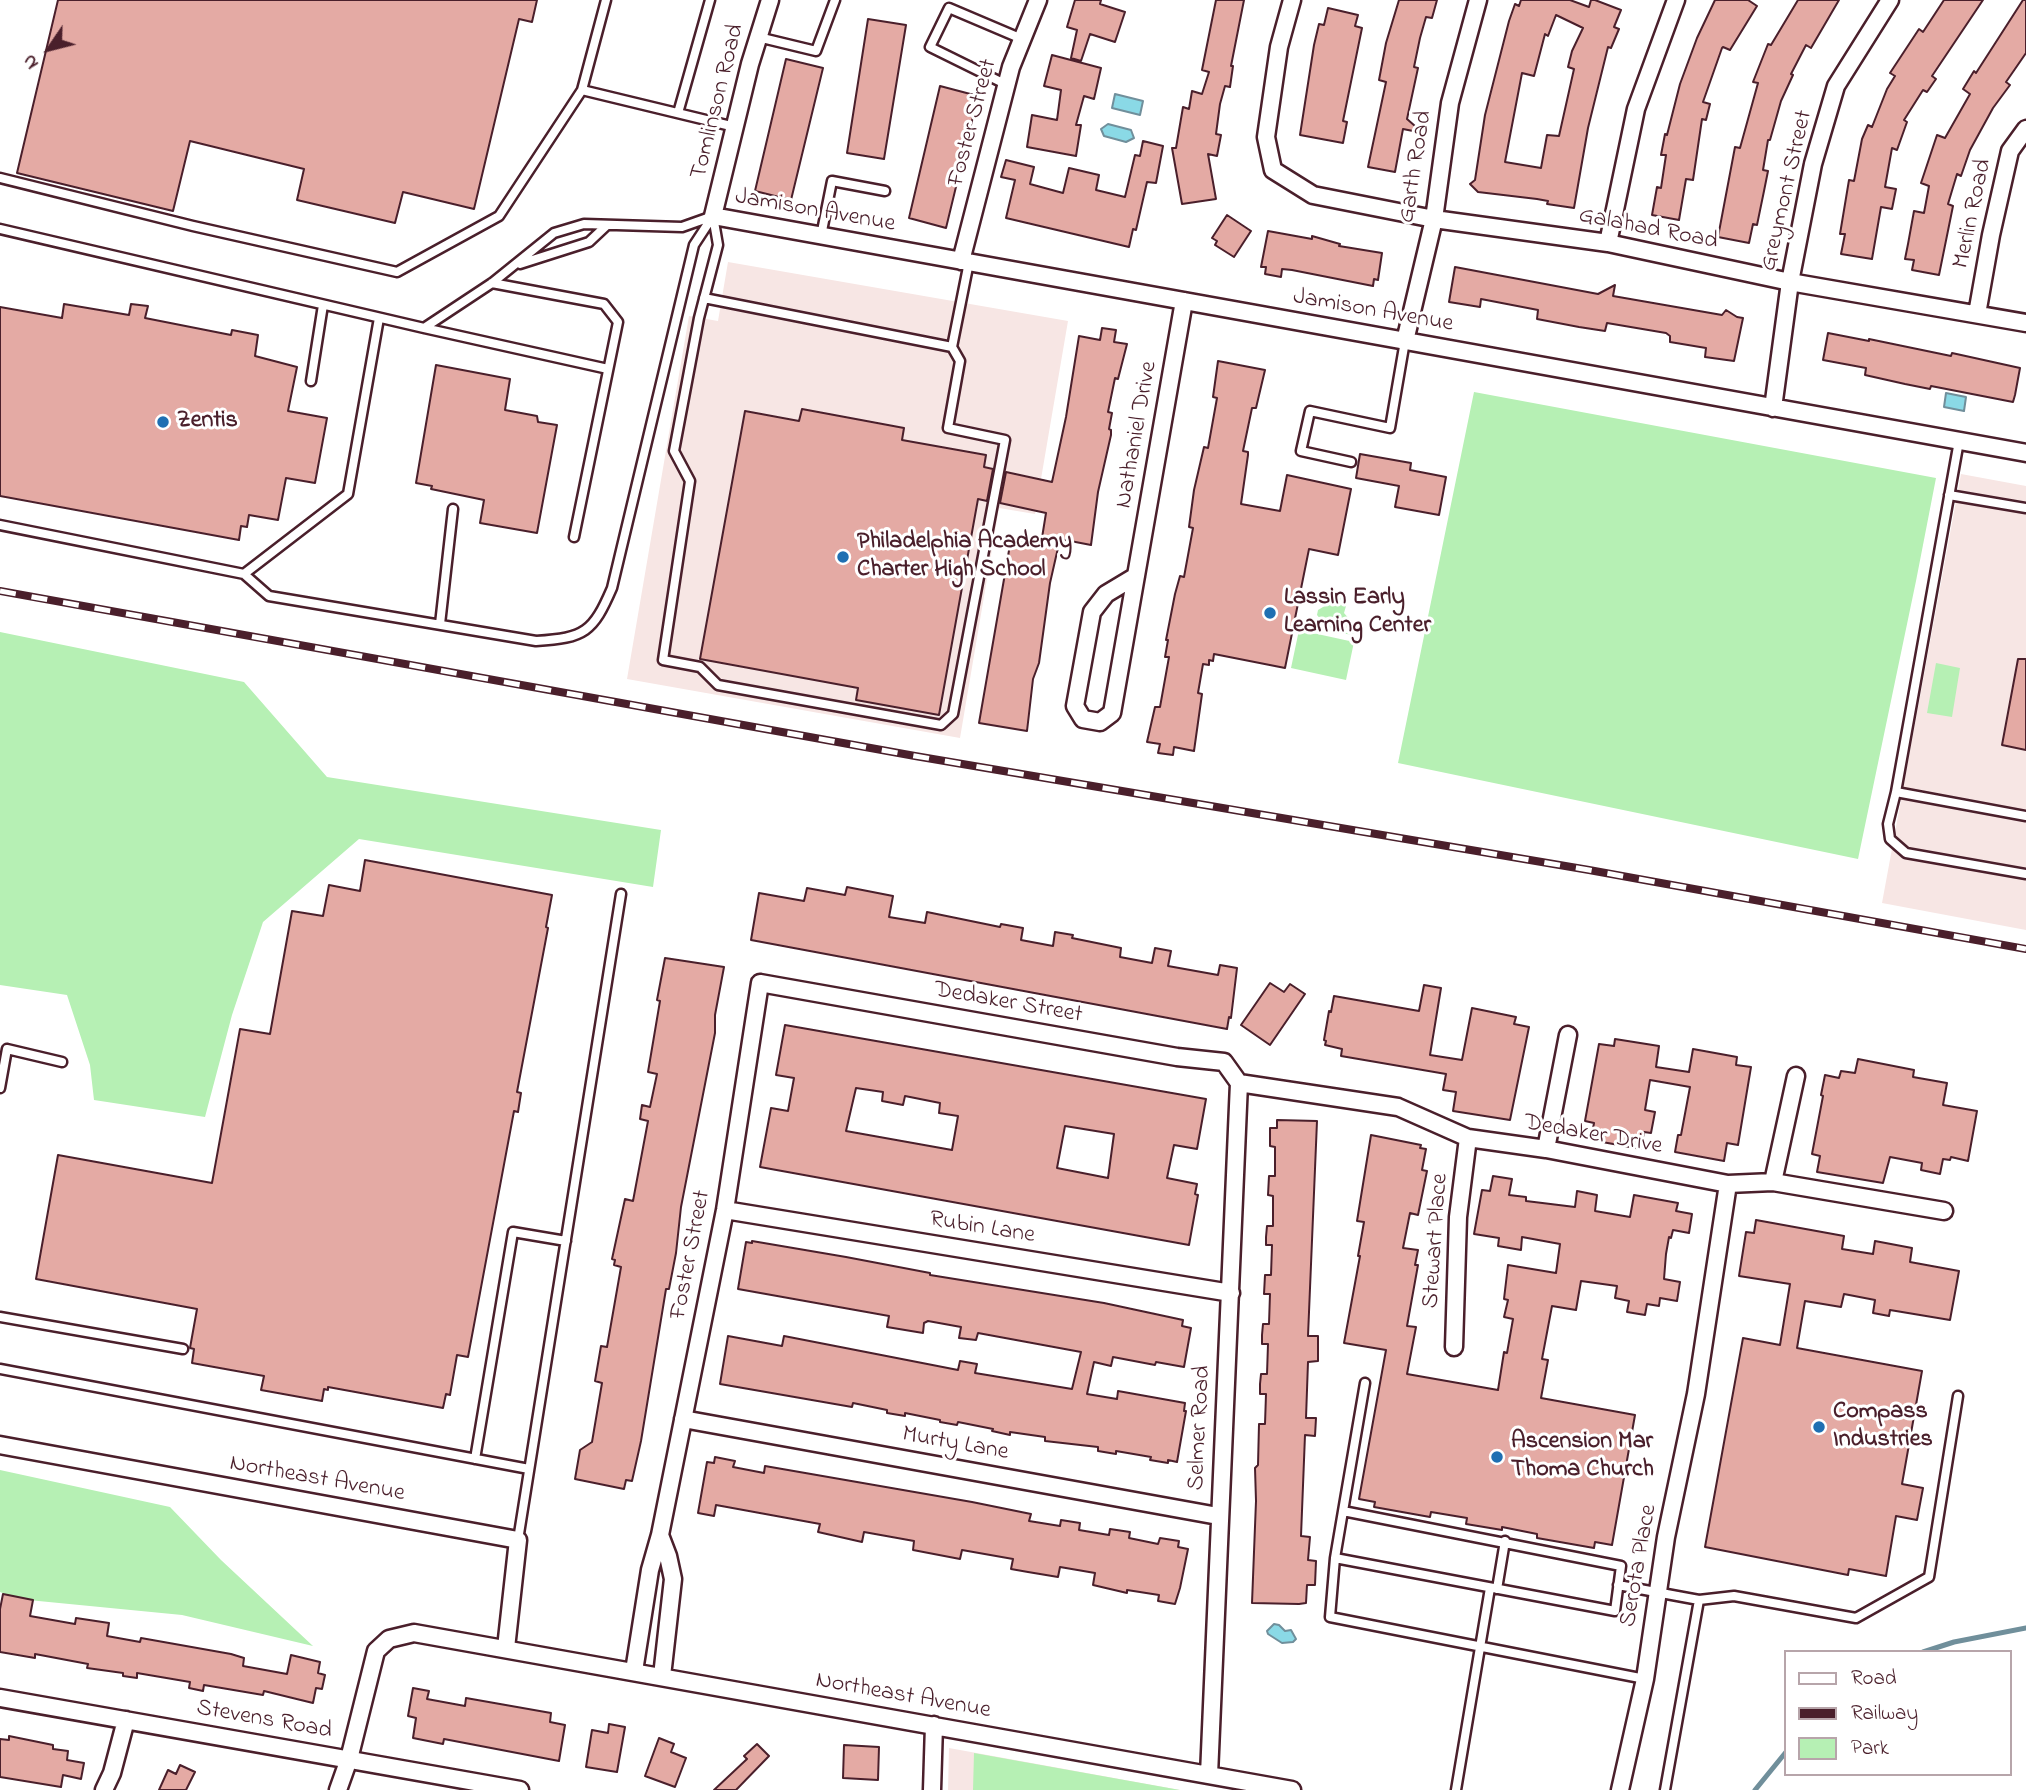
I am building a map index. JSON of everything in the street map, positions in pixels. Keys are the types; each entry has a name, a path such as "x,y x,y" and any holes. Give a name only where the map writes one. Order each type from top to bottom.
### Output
{"street":[{"name":"Tomlinson Road","path":"713,216 758,37 770,0"},
{"name":"Foster Street","path":"965,262 1007,85 1038,0"},
{"name":"Galahad Road","path":"1292,0 1279,47 1266,137 1273,170 1313,195 1434,219 1608,243 1790,282 2026,323"},
{"name":"Garth Road","path":"1405,341 1434,219 1450,103 1478,0"},
{"path":"1608,243 1636,109 1676,0"},
{"name":"Greymont Street","path":"1773,408 1790,282 1812,164 1836,86 1890,0"},
{"name":"Merlin Road","path":"1976,314 2010,151 2026,129"},
{"name":"Jamison Avenue","path":"713,216 2026,453"},
{"name":"Nathaniel Drive","path":"1136,576 1106,594 1093,612 1074,706 1083,719 1100,722 1112,713 1136,576 1184,301"},
{"name":"Foster Street","path":"634,1671 650,1570 660,1535 725,1210 760,983"},
{"name":"Dedaker Street","path":"760,983 1177,1057 1224,1062 1239,1083"},
{"path":"1546,1149 1568,1035"},
{"path":"1773,1182 1796,1076"},
{"name":"Dedaker Drive","path":"1239,1083 1398,1107 1468,1138 1546,1149 1728,1184 1773,1182 1944,1211"},
{"name":"Selmer Road","path":"1209,1775 1218,1516 1231,1293 1239,1083"},
{"name":"Stewart Place","path":"1454,1347 1458,1217 1468,1138"},
{"name":"Serota Place","path":"1620,1790 1645,1679 1667,1537 1696,1394 1728,1184"},
{"name":"Rubin Lane","path":"725,1210 1231,1293"},
{"name":"Murty Lane","path":"683,1419 1218,1516"},
{"name":"Northeast Avenue","path":"0,1445 518,1540"},
{"name":"Foster Street","path":"660,1535 673,1579 662,1676"},
{"path":"506,1648 518,1540"},
{"name":"Northeast Avenue","path":"349,1759 376,1651 389,1639 406,1633 425,1633 1293,1790"},
{"name":"Stevens Road","path":"0,1698 520,1790"},
{"path":"104,1790 112,1773 126,1720"},
{"path":"932,1790 934,1725"},
{"path":"338,1790 349,1759"}],"lane":[{"path":"0,178 193,226 397,272 499,216 582,90 606,0"},
{"path":"678,113 709,0"},
{"path":"758,37 816,51 835,0"},
{"path":"1007,85 930,47 949,8 1022,39"},
{"path":"582,90 736,127"},
{"path":"821,236 832,181 885,191"},
{"path":"713,216 718,245 704,298 674,450 690,481 663,660 699,667 718,685 941,725 953,714 1005,440 948,428 960,361 951,347 965,262"},
{"path":"424,328 492,283 554,233 584,224 682,227 713,216"},
{"path":"0,524 244,574 270,596 536,641 562,639 588,630 600,616 612,588 694,245 713,216"},
{"path":"514,265 589,242 606,226"},
{"path":"0,229 608,369"},
{"path":"492,283 604,304 618,322 574,537"},
{"path":"704,298 951,347"},
{"path":"311,381 323,304"},
{"path":"244,574 348,494 379,318"},
{"path":"1351,462 1301,451 1310,411 1390,428 1405,341"},
{"path":"1959,441 1888,824 1890,839 1906,853 2026,874"},
{"path":"1950,495 2026,509"},
{"path":"440,624 453,509"},
{"path":"1896,792 2026,816"},
{"path":"518,1540 621,894"},
{"path":"0,1088 7,1049 62,1062"},
{"path":"475,1459 513,1232 566,1241"},
{"path":"0,1317 183,1349"},
{"path":"0,1369 529,1469"},
{"path":"1364,1383 1335,1558 1330,1618 1645,1679"},
{"path":"1618,1585 1699,1600 1734,1596 1856,1618 1929,1577 1958,1396"},
{"path":"1335,1558 1615,1611 1621,1566 1343,1511"},
{"path":"1456,1790 1481,1646 1505,1541"},
{"path":"1665,1790 1699,1600"}],"shaded area":[{"path":"728,262 1068,321 1035,514 999,508 960,738 627,679 689,316 718,321"},
{"path":"1961,474 2026,486 2026,930 1882,903"},
{"path":"949,1748 1180,1790 948,1790"}],"green space":[{"path":"1474,392 1936,478 1858,859 1398,763"},
{"path":"1339,594 1348,599 1344,613 1357,628 1353,634 1332,629 1317,615 1318,610"},
{"path":"1299,630 1354,642 1346,680 1291,668"},
{"path":"0,632 244,682 327,777 661,830 653,887 359,839 263,922 232,1015 205,1117 94,1100 90,1065 67,995 0,985"},
{"path":"1936,663 1960,668 1952,717 1927,713"},
{"path":"0,1470 170,1507 221,1560 313,1646 182,1615 18,1599 0,1592"},
{"path":"974,1753 1180,1790 973,1790"}],"water":[{"path":"1115,94 1143,101 1140,115 1112,108"},
{"path":"1108,124 1131,130 1134,138 1126,142 1104,136 1101,129"},
{"path":"1946,393 1966,397 1964,411 1944,407"},
{"path":"1274,1624 1285,1631 1291,1630 1296,1639 1282,1643 1268,1634 1267,1631"}],"building":[{"path":"58,0 537,0 532,22 519,19 474,209 403,192 395,223 297,200 304,169 190,141 173,211 17,173"},
{"path":"1075,0 1101,0 1100,4 1125,12 1115,42 1090,34 1081,61 1071,58 1077,30 1067,27"},
{"path":"1216,0 1244,0 1231,66 1230,87 1225,86 1220,104 1216,134 1221,135 1217,156 1208,154 1216,199 1182,204 1172,148 1176,148 1183,107 1189,109 1192,91 1202,94 1209,72 1202,70"},
{"path":"1399,0 1437,0 1432,18 1426,17 1420,38 1414,67 1418,68 1407,119 1423,133 1403,129 1395,172 1368,167 1386,82 1379,80 1386,43"},
{"path":"1521,0 1570,0 1589,7 1591,0 1595,0 1621,10 1614,27 1619,29 1611,48 1608,47 1588,128 1574,208 1547,204 1548,201 1537,199 1478,192 1470,184 1475,180 1485,115 1509,21 1515,4 1519,6","holes":["1556,15 1583,28 1568,67 1574,69 1559,136 1547,135 1541,168 1505,162 1522,73 1534,76 1545,34 1548,36"]},
{"path":"1715,0 1748,0 1757,6 1730,50 1722,48 1703,102 1710,104 1706,120 1702,119 1693,180 1686,179 1679,220 1652,215 1657,187 1661,188 1666,155 1661,155 1665,134 1667,135 1680,84 1697,38"},
{"path":"1798,0 1839,0 1811,48 1806,45 1781,101 1768,140 1763,170 1768,171 1757,225 1753,224 1749,243 1718,237 1735,147 1740,148 1758,83 1753,82 1768,44 1771,45"},
{"path":"1944,0 1983,0 1932,76 1936,79 1927,92 1923,90 1904,120 1907,122 1897,150 1892,148 1885,187 1896,189 1892,209 1881,207 1872,259 1841,254 1845,234 1840,234 1849,180 1854,181 1862,139 1868,125 1872,127 1895,76 1890,73 1919,29 1923,32"},
{"path":"2023,0 2026,0 2026,53 2006,82 2010,85 1993,108 1970,150 1961,176 1957,174 1948,204 1953,206 1939,275 1912,270 1914,260 1905,259 1914,211 1924,213 1929,186 1921,183 1937,135 1945,138 1970,94 1963,89"},
{"path":"1328,8 1358,15 1355,26 1362,28 1343,121 1347,122 1343,143 1300,135 1314,45 1319,24 1324,25"},
{"path":"868,19 906,25 884,159 847,153"},
{"path":"1052,55 1101,68 1094,99 1084,96 1076,125 1081,125 1076,156 1027,147 1032,115 1057,120 1061,90 1044,86"},
{"path":"786,59 823,68 791,200 755,191"},
{"path":"940,86 978,96 946,228 909,218"},
{"path":"1143,141 1163,146 1156,183 1147,182 1136,230 1133,229 1129,247 1006,218 1015,180 1001,177 1006,160 1034,167 1030,184 1063,193 1069,168 1099,175 1096,190 1125,197 1135,155 1140,156"},
{"path":"1227,215 1251,231 1234,257 1215,245 1217,241 1212,238"},
{"path":"1268,231 1312,239 1312,236 1340,244 1339,246 1382,253 1378,280 1374,279 1373,286 1292,270 1282,269 1281,277 1265,274 1266,267 1261,267"},
{"path":"1455,267 1598,294 1615,285 1613,296 1722,315 1726,310 1743,318 1734,361 1705,357 1706,348 1670,342 1670,336 1666,333 1607,323 1605,331 1579,327 1537,319 1538,310 1481,299 1480,307 1449,302"},
{"name":"Zentis","path":"64,304 129,315 131,304 148,306 145,318 231,335 232,330 258,335 255,356 297,367 288,411 327,418 315,483 286,478 278,520 249,515 247,527 241,526 239,540 0,496 0,307 62,318"},
{"path":"1102,328 1116,330 1114,342 1127,344 1118,379 1115,378 1108,412 1112,413 1109,429 1111,435 1098,492 1091,545 1060,539 1050,583 1039,663 1033,679 1027,731 979,723 1011,539 1041,544 1046,513 1000,503 1006,472 1052,482 1079,336 1100,340"},
{"path":"1828,333 1951,356 1952,353 2020,368 2013,402 1931,386 1930,389 1905,384 1865,375 1866,368 1823,360"},
{"path":"1218,361 1265,370 1256,408 1252,408 1243,451 1248,452 1248,455 1241,504 1280,511 1287,475 1351,489 1338,555 1309,549 1285,668 1214,654 1209,665 1203,664 1194,751 1174,747 1173,755 1158,753 1160,744 1147,742 1155,707 1160,707 1169,657 1165,657 1166,640 1180,576 1184,577 1193,528 1189,527 1194,490 1204,447 1208,448 1217,398 1213,397"},
{"path":"436,365 510,379 505,410 537,416 538,422 557,425 537,533 480,523 484,500 431,489 432,486 416,483"},
{"name":"Philadelphia Academy Charter High School","path":"802,409 904,428 902,440 986,455 984,467 993,469 987,501 978,499 939,715 856,700 858,688 700,659 745,411 799,421"},
{"path":"1360,454 1411,463 1410,470 1446,477 1439,515 1395,507 1399,486 1356,478"},
{"path":"2018,659 2026,659 2026,750 2002,745"},
{"path":"365,860 552,895 517,1092 521,1093 518,1112 514,1111 468,1357 457,1355 450,1395 446,1394 443,1408 328,1387 328,1390 324,1389 322,1401 261,1390 264,1376 192,1363 194,1349 190,1348 197,1309 36,1279 58,1155 212,1183 240,1029 270,1034 292,911 323,916 329,885 360,891"},
{"path":"847,887 893,896 889,917 925,923 927,912 1000,927 1001,924 1023,928 1021,940 1053,946 1055,932 1121,948 1120,957 1152,963 1155,948 1171,951 1168,966 1218,975 1220,965 1237,968 1231,1018 1229,1017 1227,1029 751,940 759,893 804,901 807,888 845,895"},
{"path":"665,958 724,967 715,1015 715,1033 681,1207 676,1253 669,1289 666,1289 641,1441 632,1481 626,1480 624,1489 575,1479 580,1450 592,1442 602,1383 595,1381 601,1346 607,1347 621,1267 614,1265 615,1260 612,1259 625,1199 633,1201 648,1121 640,1119 642,1105 650,1107 657,1074 648,1072"},
{"path":"1270,983 1284,992 1290,984 1305,994 1270,1045 1241,1025"},
{"path":"1424,985 1441,988 1430,1055 1462,1060 1472,1008 1516,1017 1514,1024 1529,1027 1510,1120 1453,1111 1456,1092 1443,1090 1446,1074 1341,1056 1342,1049 1325,1045 1329,1011 1331,1012 1334,996 1419,1011"},
{"path":"785,1025 1206,1099 1197,1149 1174,1145 1167,1178 1197,1184 1195,1194 1198,1195 1189,1245 760,1167 771,1108 788,1111 794,1078 776,1075","holes":["856,1088 883,1092 882,1101 903,1105 905,1096 940,1103 939,1113 958,1116 952,1150 846,1131","1065,1126 1114,1134 1108,1178 1057,1168"]},
{"path":"1615,1039 1659,1046 1656,1067 1689,1072 1693,1049 1737,1057 1736,1065 1751,1067 1738,1145 1727,1143 1724,1161 1675,1152 1690,1087 1650,1080 1645,1110 1655,1112 1651,1133 1644,1132 1641,1149 1591,1140 1594,1123 1585,1121 1599,1044 1614,1046"},
{"path":"1858,1059 1914,1070 1913,1077 1947,1083 1943,1105 1977,1111 1968,1161 1951,1157 1950,1160 1943,1159 1940,1174 1921,1170 1922,1163 1890,1157 1883,1183 1817,1172 1820,1156 1812,1154 1825,1075 1839,1078 1841,1071 1855,1073"},
{"path":"1277,1120 1317,1121 1308,1336 1318,1336 1318,1361 1308,1362 1306,1418 1316,1418 1315,1436 1305,1435 1301,1536 1310,1537 1308,1560 1316,1561 1315,1585 1307,1585 1306,1603 1299,1604 1252,1603 1255,1468 1258,1465 1259,1424 1265,1424 1266,1394 1260,1394 1260,1384 1261,1374 1267,1374 1268,1344 1262,1344 1262,1335 1263,1324 1269,1324 1270,1294 1264,1294 1265,1275 1271,1275 1272,1245 1266,1245 1266,1237 1267,1226 1273,1226 1273,1196 1268,1195 1269,1176 1275,1176 1275,1147 1270,1146 1270,1128 1277,1128"},
{"path":"1371,1135 1421,1145 1420,1148 1426,1149 1422,1170 1427,1171 1418,1215 1410,1213 1403,1248 1418,1250 1415,1265 1418,1265 1407,1326 1416,1327 1407,1374 1498,1390 1513,1319 1504,1317 1508,1300 1504,1299 1508,1265 1556,1273 1560,1244 1522,1237 1521,1250 1498,1246 1499,1238 1474,1234 1482,1190 1490,1191 1493,1176 1512,1179 1509,1195 1526,1197 1526,1201 1575,1207 1577,1191 1597,1195 1595,1211 1630,1217 1634,1195 1678,1203 1676,1211 1692,1214 1689,1233 1673,1230 1666,1254 1664,1279 1680,1282 1677,1301 1660,1298 1659,1306 1647,1304 1645,1315 1627,1312 1629,1301 1615,1298 1617,1286 1581,1281 1576,1310 1552,1306 1542,1359 1548,1360 1541,1398 1635,1415 1612,1545 1595,1542 1594,1548 1537,1538 1537,1534 1502,1527 1502,1530 1466,1524 1467,1518 1431,1512 1430,1517 1374,1507 1375,1502 1359,1499 1386,1350 1344,1343 1360,1256 1364,1222 1357,1221"},
{"name":"Compass Industries","path":"1756,1220 1844,1236 1842,1249 1873,1254 1875,1241 1912,1248 1910,1262 1959,1271 1950,1320 1890,1310 1889,1316 1873,1313 1875,1300 1844,1294 1841,1307 1805,1301 1797,1348 1922,1371 1902,1484 1923,1488 1917,1520 1896,1516 1886,1576 1849,1569 1848,1575 1705,1547 1743,1338 1780,1345 1790,1284 1739,1276 1746,1232 1754,1233"},
{"path":"746,1242 930,1275 1104,1303 1183,1320 1182,1326 1191,1328 1184,1367 1113,1357 1111,1366 1094,1362 1087,1394 1117,1399 1118,1391 1185,1403 1177,1462 1150,1460 1151,1457 1116,1451 1116,1454 1098,1451 1098,1447 1045,1441 1045,1437 1010,1432 1010,1435 992,1431 993,1429 958,1422 957,1425 940,1422 905,1413 905,1416 887,1413 887,1410 853,1403 852,1407 720,1384 728,1336 782,1346 784,1336 958,1370 960,1361 977,1364 975,1373 1072,1389 1081,1352 978,1333 976,1340 959,1338 961,1327 928,1321 924,1323 923,1333 887,1327 889,1316 738,1289"},
{"path":"715,1457 735,1461 733,1467 764,1473 765,1466 1031,1514 1029,1521 1060,1526 1061,1520 1080,1523 1079,1530 1109,1535 1110,1529 1130,1532 1129,1538 1158,1544 1160,1538 1179,1541 1178,1547 1188,1549 1180,1588 1175,1604 1158,1601 1159,1595 1127,1590 1127,1593 1093,1585 1095,1573 1060,1567 1058,1577 1011,1569 1013,1559 962,1550 960,1559 913,1550 914,1541 864,1532 862,1542 818,1532 820,1524 716,1505 714,1516 698,1513 707,1462 714,1463"},
{"path":"3,1594 33,1600 30,1616 75,1624 76,1618 109,1623 107,1636 140,1642 141,1638 231,1654 244,1658 243,1666 287,1674 291,1655 320,1662 318,1673 325,1675 322,1689 316,1688 313,1703 264,1691 263,1695 204,1685 203,1691 189,1688 190,1682 137,1673 137,1678 123,1676 123,1673 87,1668 88,1664 35,1654 35,1658 0,1652 0,1609"},
{"path":"413,1688 429,1691 427,1699 465,1706 466,1698 551,1713 550,1722 565,1725 559,1761 444,1739 443,1744 413,1738 416,1718 408,1716"},
{"path":"609,1724 625,1727 617,1772 586,1767 592,1730 608,1733"},
{"path":"9,1736 53,1745 53,1749 68,1751 67,1760 84,1763 81,1779 63,1775 61,1787 0,1777 0,1739 9,1740"},
{"path":"659,1738 674,1744 671,1752 686,1758 675,1787 645,1776"},
{"path":"757,1744 769,1756 736,1790 714,1790 747,1759 744,1756"},
{"path":"844,1745 879,1747 878,1780 843,1778"},
{"path":"180,1765 195,1772 186,1790 159,1790 168,1770 176,1774"}],"waterway":[{"path":"1929,1650 1954,1642 2026,1628"},
{"path":"1755,1790 1784,1754"}],"railway":[{"path":"0,591 915,756 1589,870 2026,949"}],"place":[{"name":"Zentis","path":"163,422"},
{"name":"Philadelphia Academy Charter High School","path":"843,557"},
{"name":"Lassin Early Learning Center","path":"1270,613"},
{"name":"Compass Industries","path":"1819,1427"},
{"name":"Ascension Mar Thoma Church","path":"1497,1457"}]}
